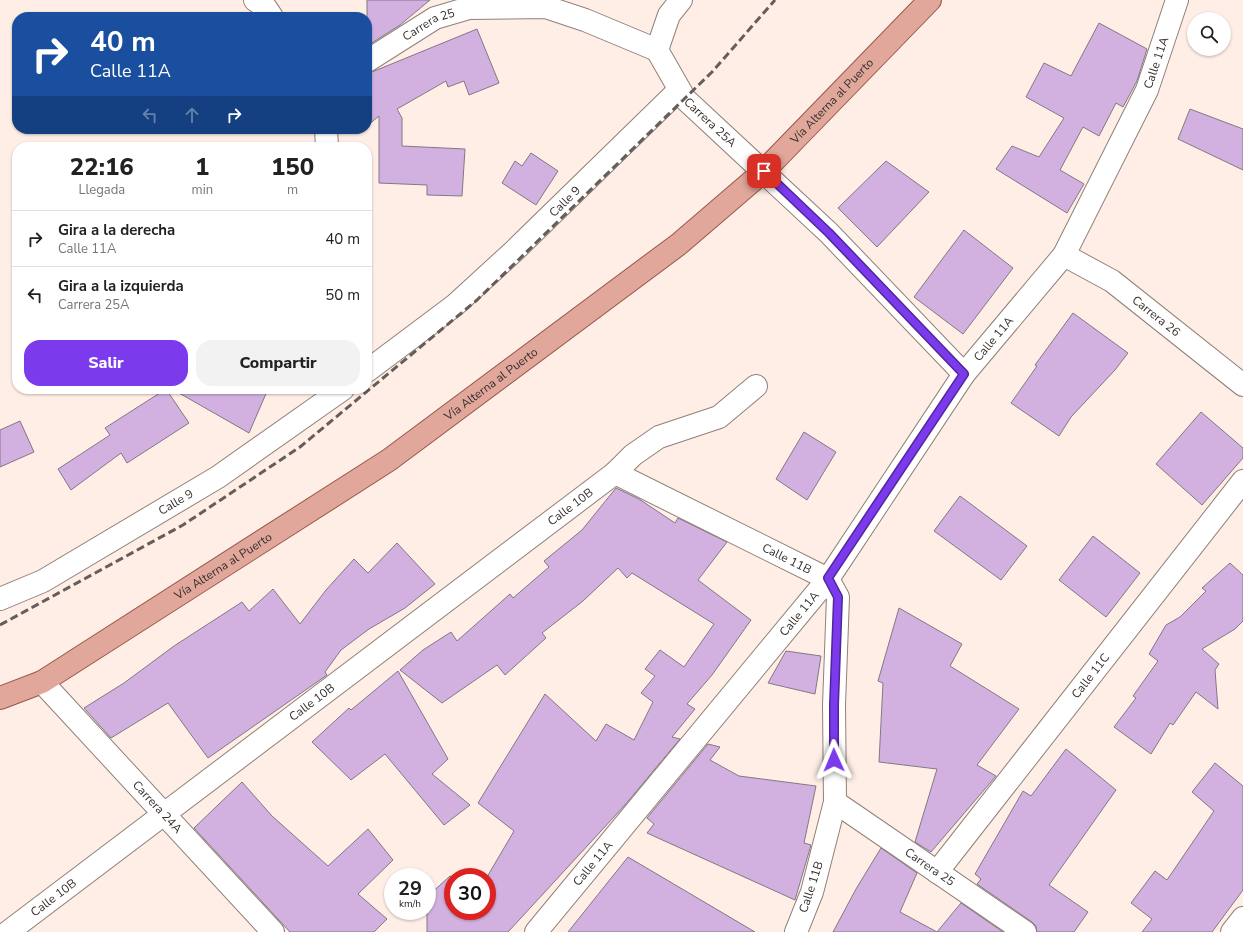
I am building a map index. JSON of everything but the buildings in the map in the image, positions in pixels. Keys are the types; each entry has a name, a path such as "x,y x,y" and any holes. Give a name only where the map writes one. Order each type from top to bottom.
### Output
{"main road":[{"name":"Vía Alterna al Puerto","path":"0,698 42,682 389,460 679,244 764,171 930,0"}],"street":[{"path":"255,0 266,8 269,12"},
{"path":"679,90 657,50 669,15 681,0"},
{"name":"Calle 11A","path":"536,932 828,578 964,374 1064,255 1147,90 1177,0"},
{"name":"Carrera 25","path":"372,58 435,18 469,8 546,7 585,20 657,50"},
{"name":"Carrera 25A","path":"679,90 685,99 829,233 964,374"},
{"name":"Calle 9","path":"372,367 455,305 513,252 679,90"},
{"name":"Carrera 26","path":"1064,255 1112,281 1243,385"},
{"name":"Calle 10B","path":"8,932 615,473 633,455 659,437 719,417 756,386"},
{"name":"Calle 9","path":"0,599 43,581 218,477 336,394"},
{"name":"Calle 11B","path":"615,473 828,578 838,597 834,705 835,802 812,892 796,932"},
{"name":"Calle 11C","path":"937,872 1243,480"},
{"name":"Carrera 24A","path":"42,682 273,932"},
{"name":"Carrera 25","path":"835,802 1025,932"},
{"path":"1232,932 1243,918"}],"railway":[{"path":"372,387 477,300 712,72 775,0"},
{"path":"0,625 183,525 300,447 364,394"}],"route":[{"path":"764,171 829,233 964,374 828,578 838,597 834,705 834,760"}]}
